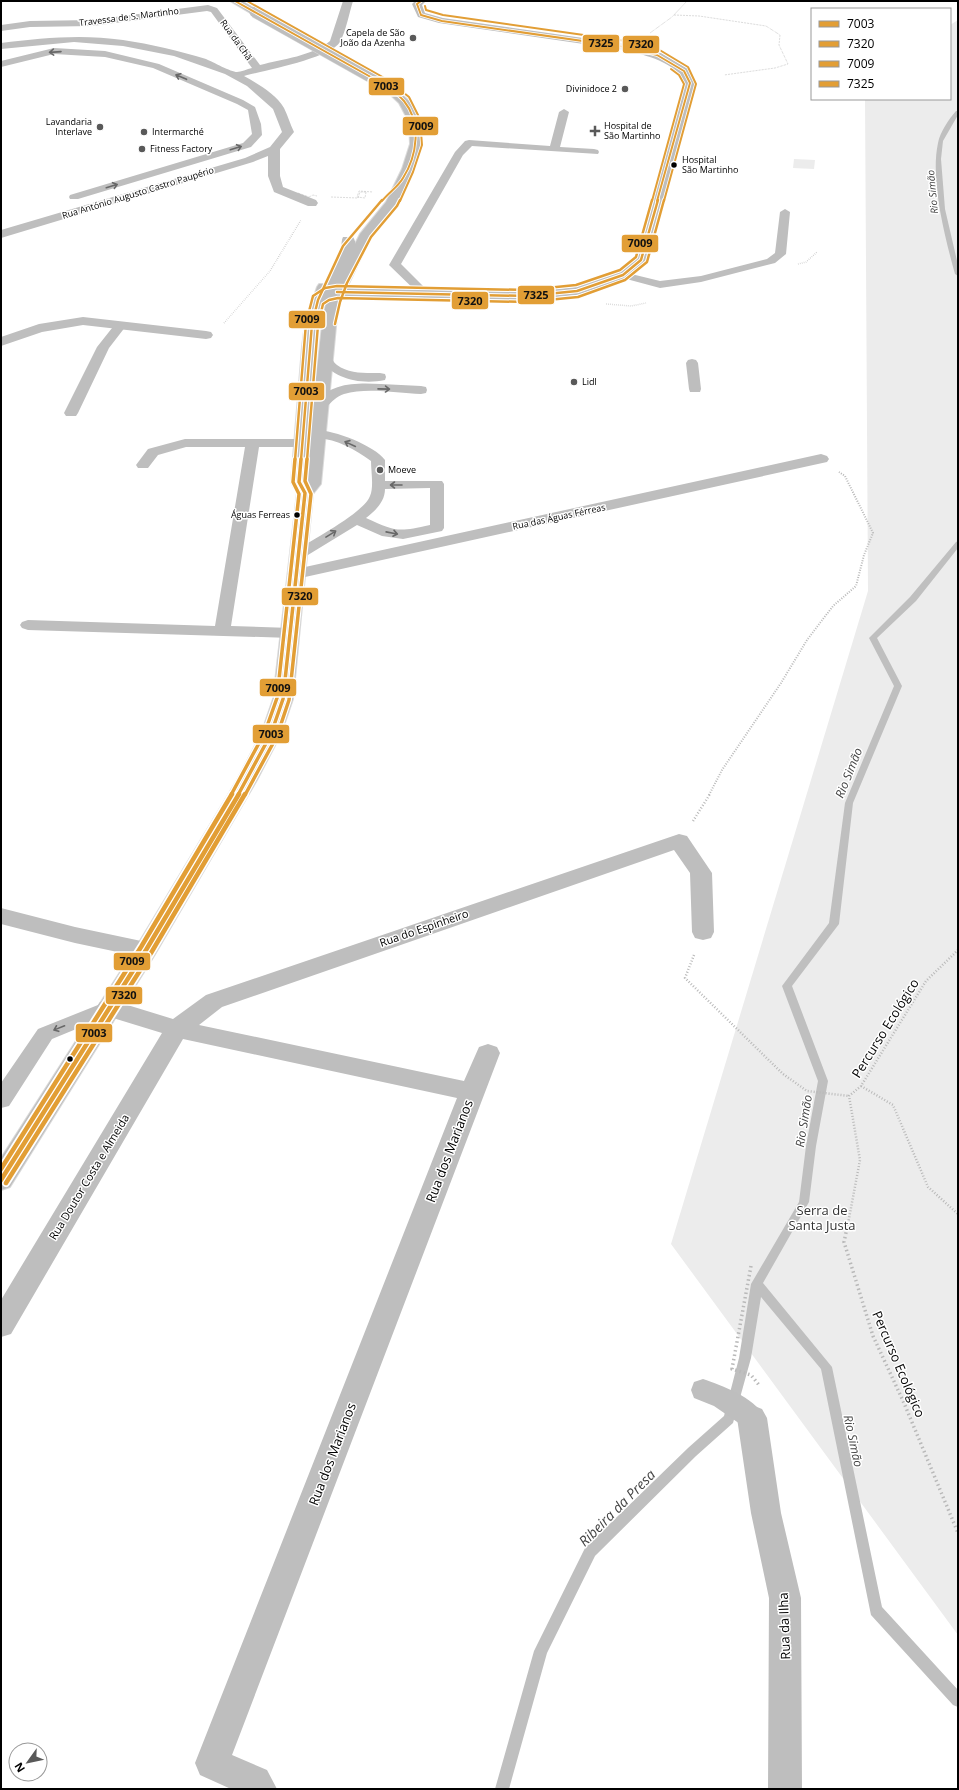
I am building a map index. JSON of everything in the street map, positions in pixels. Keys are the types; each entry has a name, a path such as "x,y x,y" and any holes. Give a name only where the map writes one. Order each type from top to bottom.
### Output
{"street":[{"path":"235,1 385,85 404,101 415,122 416,144 408,169 392,203 366,234 337,292 330,316 313,484 305,493"},
{"path":"258,69 313,54 331,46 335,42 348,1"},
{"path":"318,300 327,294 337,292 527,296 577,291 623,276 641,260 690,83 684,71 657,55 625,47 442,21 421,15 417,4 421,1"},
{"name":"Rua da Chã","path":"208,8 214,10 258,69 237,75"},
{"name":"Travessa de S. Martinho","path":"1,28 30,24 92,23 208,8"},
{"path":"57,40 68,23"},
{"path":"1,46 75,39 125,44 168,52 205,63 237,75"},
{"name":"Rua da Chã","path":"237,75 257,87 279,108 288,132 274,148"},
{"path":"274,148 274,176 278,189 312,203"},
{"name":"Rua António Augusto Castro Paupério","path":"3,232 249,160 274,148"},
{"path":"1,1180 108,1008 146,950 248,780 271,734 283,698 305,493 299,482 312,324 318,300 330,271 348,240 383,199 402,180"},
{"path":"337,292 332,289 332,284 348,254 348,240"},
{"path":"1,342 39,328 83,321 206,335"},
{"name":"Rua das Águas Férreas","path":"297,564 821,459"},
{"path":"679,841 701,874 704,932"},
{"name":"Rua do Espinheiro","path":"177,1029 214,1001 679,841"},
{"path":"1,916 75,935 146,950"},
{"name":"Rua dos Marianos","path":"108,1008 177,1029 472,1092"},
{"name":"Rua Doutor Costa e Almeida","path":"1,1325 177,1029"},
{"name":"Rua dos Marianos","path":"260,1789 255,1782 212,1763 488,1053"},
{"name":"Rua da Ilha","path":"748,1415 766,1513 785,1598 785,1789"}],"lane":[{"path":"104,54 125,44"},
{"path":"1,64 54,51 104,54 156,66 240,102 252,109 257,135 247,145 74,197"},
{"path":"554,149 564,112"},
{"path":"425,294 395,265 459,154 469,143 594,152"},
{"path":"623,276 660,285 701,279 771,261 780,254 785,212"},
{"path":"71,413 103,347 120,326"},
{"path":"310,340 318,355 319,377 324,381 340,387 356,388"},
{"path":"326,358 333,368 351,375"},
{"path":"692,362 695,389"},
{"path":"305,402 312,390 324,381 339,376 351,375 422,384 341,390 330,395 322,404"},
{"path":"142,465 153,452 185,443 302,440 319,433 337,437 369,452 378,460 379,485 378,495 371,507 297,564"},
{"path":"222,631 253,442"},
{"path":"356,519 387,533 403,535 437,528 437,484 379,485"},
{"path":"28,625 291,633"},
{"path":"1,1100 45,1034 108,1008"},
{"path":"713,1394 748,1415"}],"path":[{"path":"657,55 655,48 648,40 649,33 674,15 687,1"},
{"path":"674,15 699,16 766,26 780,35 779,45 788,64 775,68 724,75"},
{"path":"331,197 358,198 360,192 366,192 365,198 357,197 359,192"},
{"path":"298,193 309,197 313,195 324,197"},
{"path":"206,335 217,330 270,271 312,203"},
{"path":"679,841 705,803 722,770 781,683 807,640 833,606 856,586 864,555 873,533 845,476 821,459"},
{"path":"704,932 685,978 783,1074 807,1091 849,1096"},
{"name":"Percurso Ecológico","path":"958,950 926,981 861,1086 849,1096 860,1160 844,1242 873,1336 904,1403 958,1533"},
{"path":"861,1086 893,1105 928,1188 958,1214"},
{"path":"751,1266 732,1369 751,1375"}],"green space":[{"name":"Serra de Santa Justa","path":"958,20 958,1635 671,1244 868,591 865,100 951,100 951,24"},
{"path":"794,159 815,160 814,169 793,168"}],"waterway":[{"name":"Rio Simão","path":"958,112 950,122 940,144 939,159 940,192 949,243 958,274"},
{"name":"Rio Simão","path":"757,1284 804,1202 811,1146 823,1081 787,986 834,924 849,803 898,686 873,638 913,599 958,543"},
{"name":"Ribeira da Presa","path":"502,1789 541,1651 590,1552 692,1452 729,1419 745,1358 757,1284"},
{"name":"Rio Simão","path":"757,1284 826,1367 876,1610 958,1700"}],"transit line":[{"name":"7003","path":"1,1180 146,950 247,780 271,734 283,699 305,493 299,482 312,324 318,300 343,246 383,199 402,180 408,169 416,144 415,122 404,101 385,85 235,1"},
{"name":"7009","path":"247,1 388,80 409,97 420,119 422,145 413,172 397,206 371,237 347,283 340,302 335,324"},
{"name":"7325","path":"337,292 527,296 577,291 623,275 641,260 690,83 684,71 657,55 625,47 442,21 421,15 417,4 421,1"},
{"name":"7320","path":"6,1183 151,953 252,783 277,736 289,700 311,494 305,481 318,325 323,304 329,300 338,298 527,302 578,297 625,280 647,262 696,84 688,67 658,49 626,41 443,15 426,10 425,6"},
{"name":"7009","path":"1,1169 141,947 242,777 265,732 277,698 299,494 293,482 306,323 313,296 325,288 337,286 527,290 576,285 620,270 636,257 684,84 679,75 671,69"}],"place":[{"name":"Capela de São João da Azenha","path":"413,38"},
{"name":"Divinidoce 2","path":"625,89"},
{"name":"Lavandaria Interlave","path":"100,127"},
{"name":"Hospital de São Martinho","path":"595,131"},
{"name":"Intermarché","path":"144,132"},
{"name":"Fitness Factory","path":"142,149"},
{"name":"Hospital São Martinho","path":"674,165"},
{"name":"Lidl","path":"574,382"},
{"name":"Moeve","path":"380,470"},
{"name":"Águas Ferreas","path":"297,515"}]}
